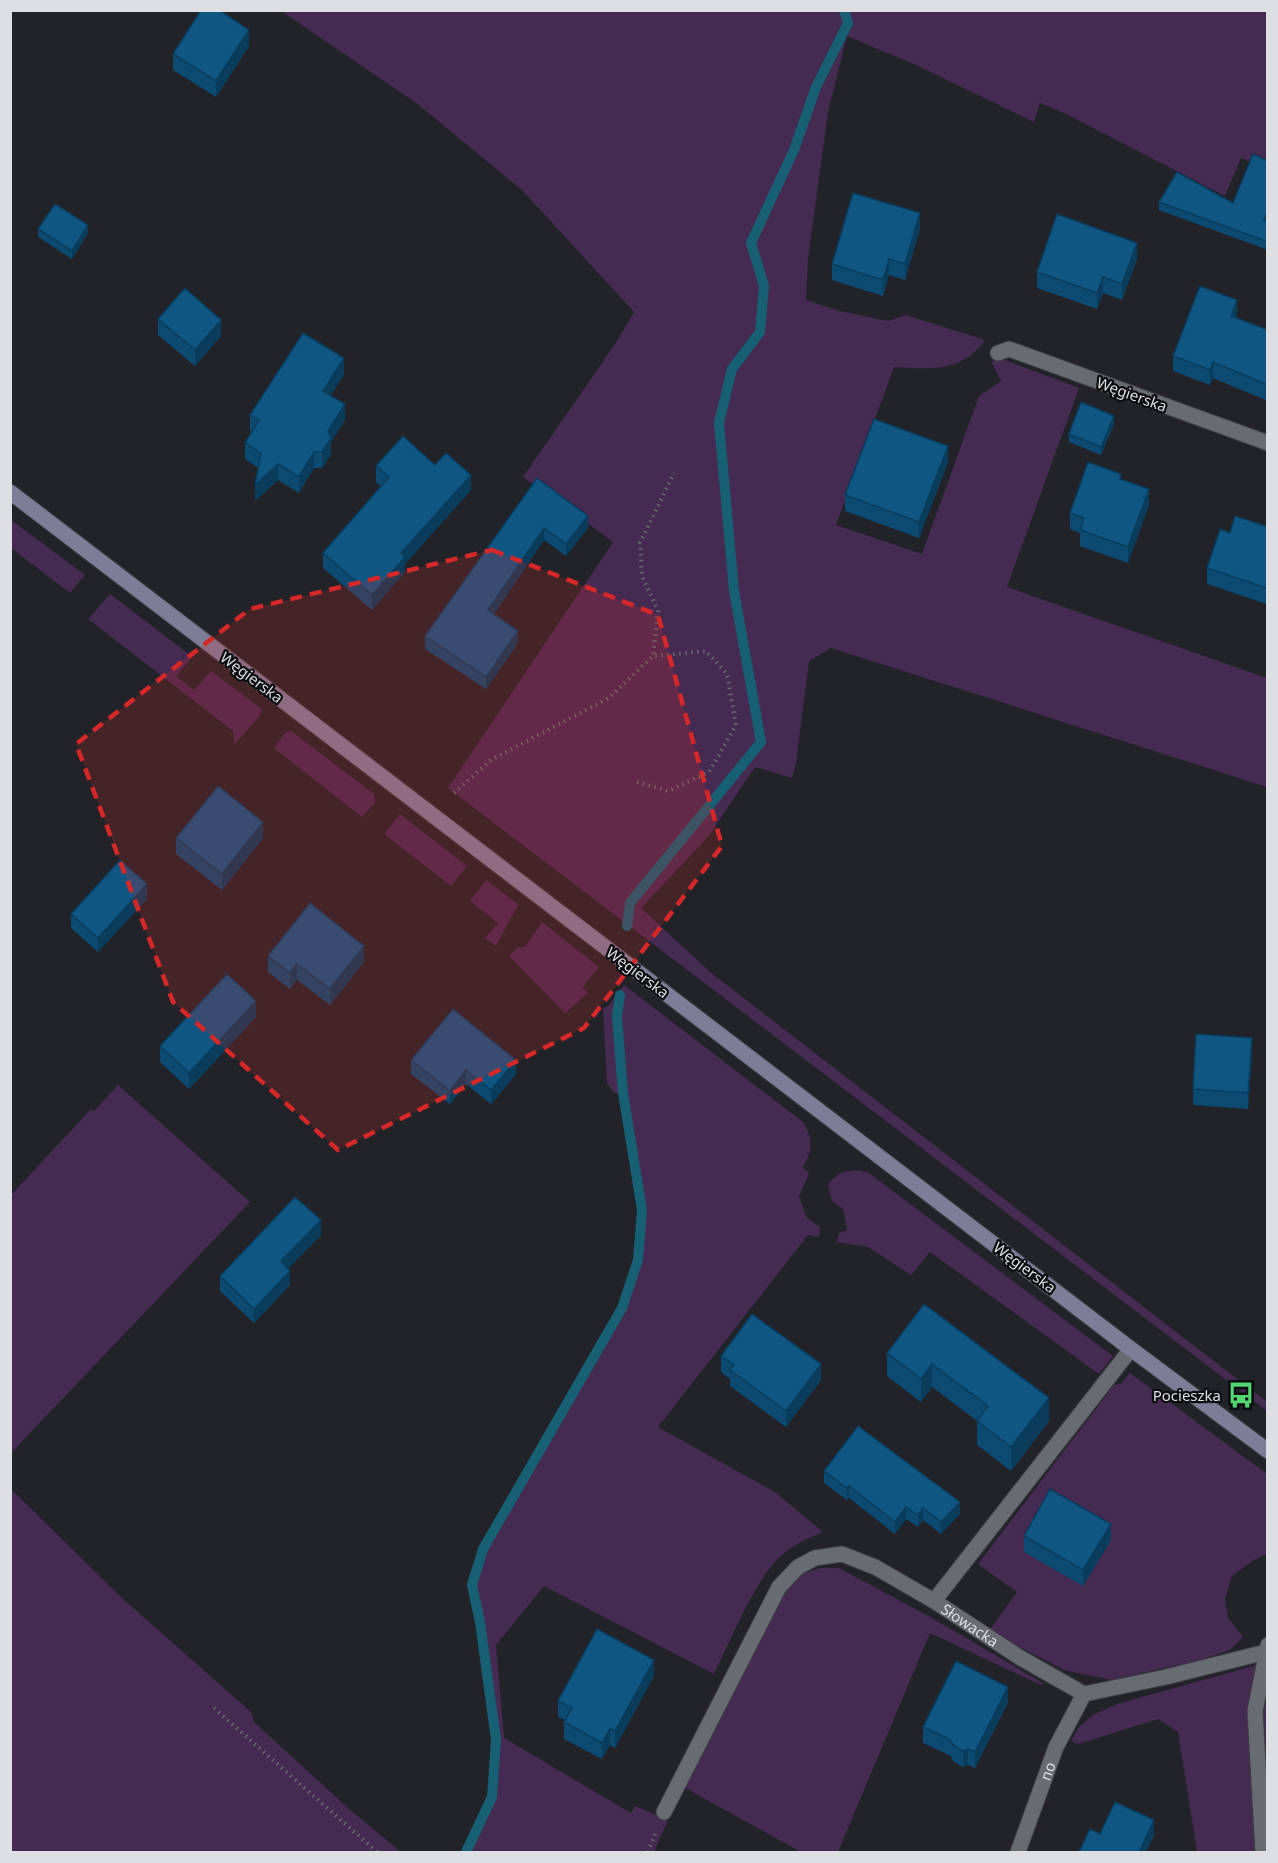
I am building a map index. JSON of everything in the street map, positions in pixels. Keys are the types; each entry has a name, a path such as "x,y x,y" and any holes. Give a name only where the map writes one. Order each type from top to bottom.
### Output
{"main road":[{"name":"Węgierska","path":"10,492 1131,1349 1268,1450"}],"street":[{"name":"Węgierska","path":"998,353 1009,349 1268,443"},
{"name":"Słowacka","path":"1084,1694 1019,1657 934,1601 1131,1349"},
{"path":"664,1812 779,1587 798,1567 815,1558 842,1554 875,1567 934,1601"},
{"path":"1084,1694 1166,1677 1267,1650 1255,1711 1263,1852"},
{"name":"no","path":"1018,1852 1056,1747 1084,1694"}],"path":[{"path":"653,656 658,611 642,576 640,543 674,473"},
{"path":"454,793 491,760 609,698 653,656 706,651 727,674 736,725 709,772 668,791 637,782"},
{"path":"214,1708 377,1852"}],"highlighted area":[{"path":"492,550 658,615 722,846 584,1028 338,1150 173,1002 76,744 250,609"}],"shaded area":[{"path":"286,10 1267,11 1267,168 1241,158 1225,196 1064,113 1040,103 1034,122 916,65 847,36 828,112 808,259 806,300 840,311 888,321 906,315 985,340 976,351 956,364 933,368 894,367 836,525 922,554 979,396 1001,381 991,361 1005,360 1079,388 1007,587 1267,678 1267,787 831,648 809,661 796,763 792,778 755,767 708,837 641,908 710,972 1267,1402 1267,1411 448,788 613,542 523,477 615,344 634,312 522,190 415,102 284,13"},
{"path":"10,519 85,575 70,593 11,548"},
{"path":"110,594 190,655 189,661 176,676 194,690 211,671 262,709 259,717 234,745 233,731 88,619"},
{"path":"291,731 374,794 375,803 362,817 274,748 285,733"},
{"path":"400,814 467,866 451,886 384,834"},
{"path":"486,880 519,905 496,946 485,938 498,923 470,901"},
{"path":"542,922 599,967 584,985 583,988 588,993 565,1013 509,956 517,948 525,947"},
{"path":"624,985 803,1122 809,1133 810,1150 803,1167 809,1173 799,1197 807,1218 820,1227 819,1237 808,1235 658,1427 775,1492 823,1532 792,1547 773,1564 754,1593 714,1674 544,1586 496,1645 504,1738 631,1813 635,1806 668,1820 654,1852 463,1852 489,1794 494,1737 469,1584 481,1548 620,1307 635,1259 638,1209 620,1095 612,1091 607,1083 603,1009 609,1005"},
{"path":"118,1085 250,1202 11,1453 11,1195 91,1109 94,1111"},
{"path":"859,1170 869,1173 1113,1356 1099,1374 930,1252 911,1275 868,1247 837,1242 839,1233 847,1230 843,1209 832,1201 828,1185 841,1173"},
{"path":"1130,1373 1267,1474 1267,1554 1254,1560 1232,1576 1225,1599 1228,1618 1243,1637 1230,1650 1200,1660 1111,1680 1064,1670 989,1631 1017,1592 978,1564 1114,1385 1121,1384"},
{"path":"11,1489 122,1598 251,1712 254,1722 348,1808 401,1852 11,1852"},
{"path":"821,1568 839,1568 932,1618 1043,1683 1041,1685 930,1633 838,1852 801,1852 685,1788 764,1625 785,1590 803,1573"},
{"path":"1267,1662 1267,1852 1197,1852 1178,1732 1158,1719 1078,1744 1071,1741 1079,1727 1093,1715 1117,1704"}],"building":[{"path":"201,10 219,10 249,30 216,81 173,54"},
{"path":"1253,154 1268,161 1268,211 1264,220 1268,222 1268,242 1159,202 1177,172 1233,203"},
{"path":"853,193 920,213 905,264 889,259 883,280 832,264"},
{"path":"55,204 88,225 72,251 38,229"},
{"path":"1057,214 1137,243 1122,284 1103,277 1097,293 1037,272"},
{"path":"1200,286 1237,300 1231,316 1268,330 1268,385 1213,362 1210,370 1173,356"},
{"path":"185,288 221,320 195,350 158,319"},
{"path":"303,333 344,358 323,391 345,404 328,431 331,438 322,452 314,452 299,477 278,464 255,485 261,453 245,443 259,420 250,415"},
{"path":"1081,402 1114,416 1101,447 1069,434"},
{"path":"874,419 948,446 919,522 845,495"},
{"path":"403,436 435,465 446,453 471,475 401,553 405,557 372,595 323,553 389,477 376,466"},
{"path":"1088,462 1121,474 1120,479 1149,489 1128,547 1080,530 1084,518 1070,513"},
{"path":"537,478 588,516 566,544 544,528 488,610 518,631 486,677 425,636"},
{"path":"1235,516 1268,527 1268,584 1266,588 1207,568 1220,529 1230,533"},
{"path":"218,786 263,822 222,874 176,838"},
{"path":"120,860 147,884 98,938 71,914"},
{"path":"310,903 364,946 330,989 297,964 290,973 268,956"},
{"path":"227,974 256,1001 189,1073 160,1046"},
{"path":"453,1009 516,1060 491,1090 466,1070 450,1091 411,1060"},
{"path":"1196,1034 1252,1038 1248,1093 1193,1089"},
{"path":"295,1197 321,1220 281,1261 290,1271 254,1309 220,1276"},
{"path":"924,1304 1049,1398 1011,1447 977,1421 988,1406 932,1364 921,1379 887,1353"},
{"path":"752,1314 821,1364 786,1411 730,1370 734,1365 721,1356"},
{"path":"858,1426 960,1502 941,1522 923,1508 918,1515 906,1507 895,1522 849,1486 847,1488 824,1471"},
{"path":"1050,1489 1111,1524 1083,1570 1024,1536"},
{"path":"597,1629 654,1660 615,1731 610,1729 602,1743 564,1722 572,1708 558,1701"},
{"path":"956,1661 1008,1687 975,1752 968,1749 963,1751 953,1745 951,1740 923,1727"},
{"path":"1115,1802 1154,1820 1139,1852 1079,1852 1090,1829 1100,1834"}],"waterway":[{"path":"627,926 630,903 761,742 734,591 719,423 732,369 760,332 764,286 751,243 794,150 816,87 848,23 844,10"},
{"path":"466,1852 492,1797 496,1740 480,1622 472,1585 483,1549 622,1308 638,1260 642,1210 623,1093 617,1016 620,995"}],"place":[{"name":"Pocieszka","path":"1241,1395"}]}
